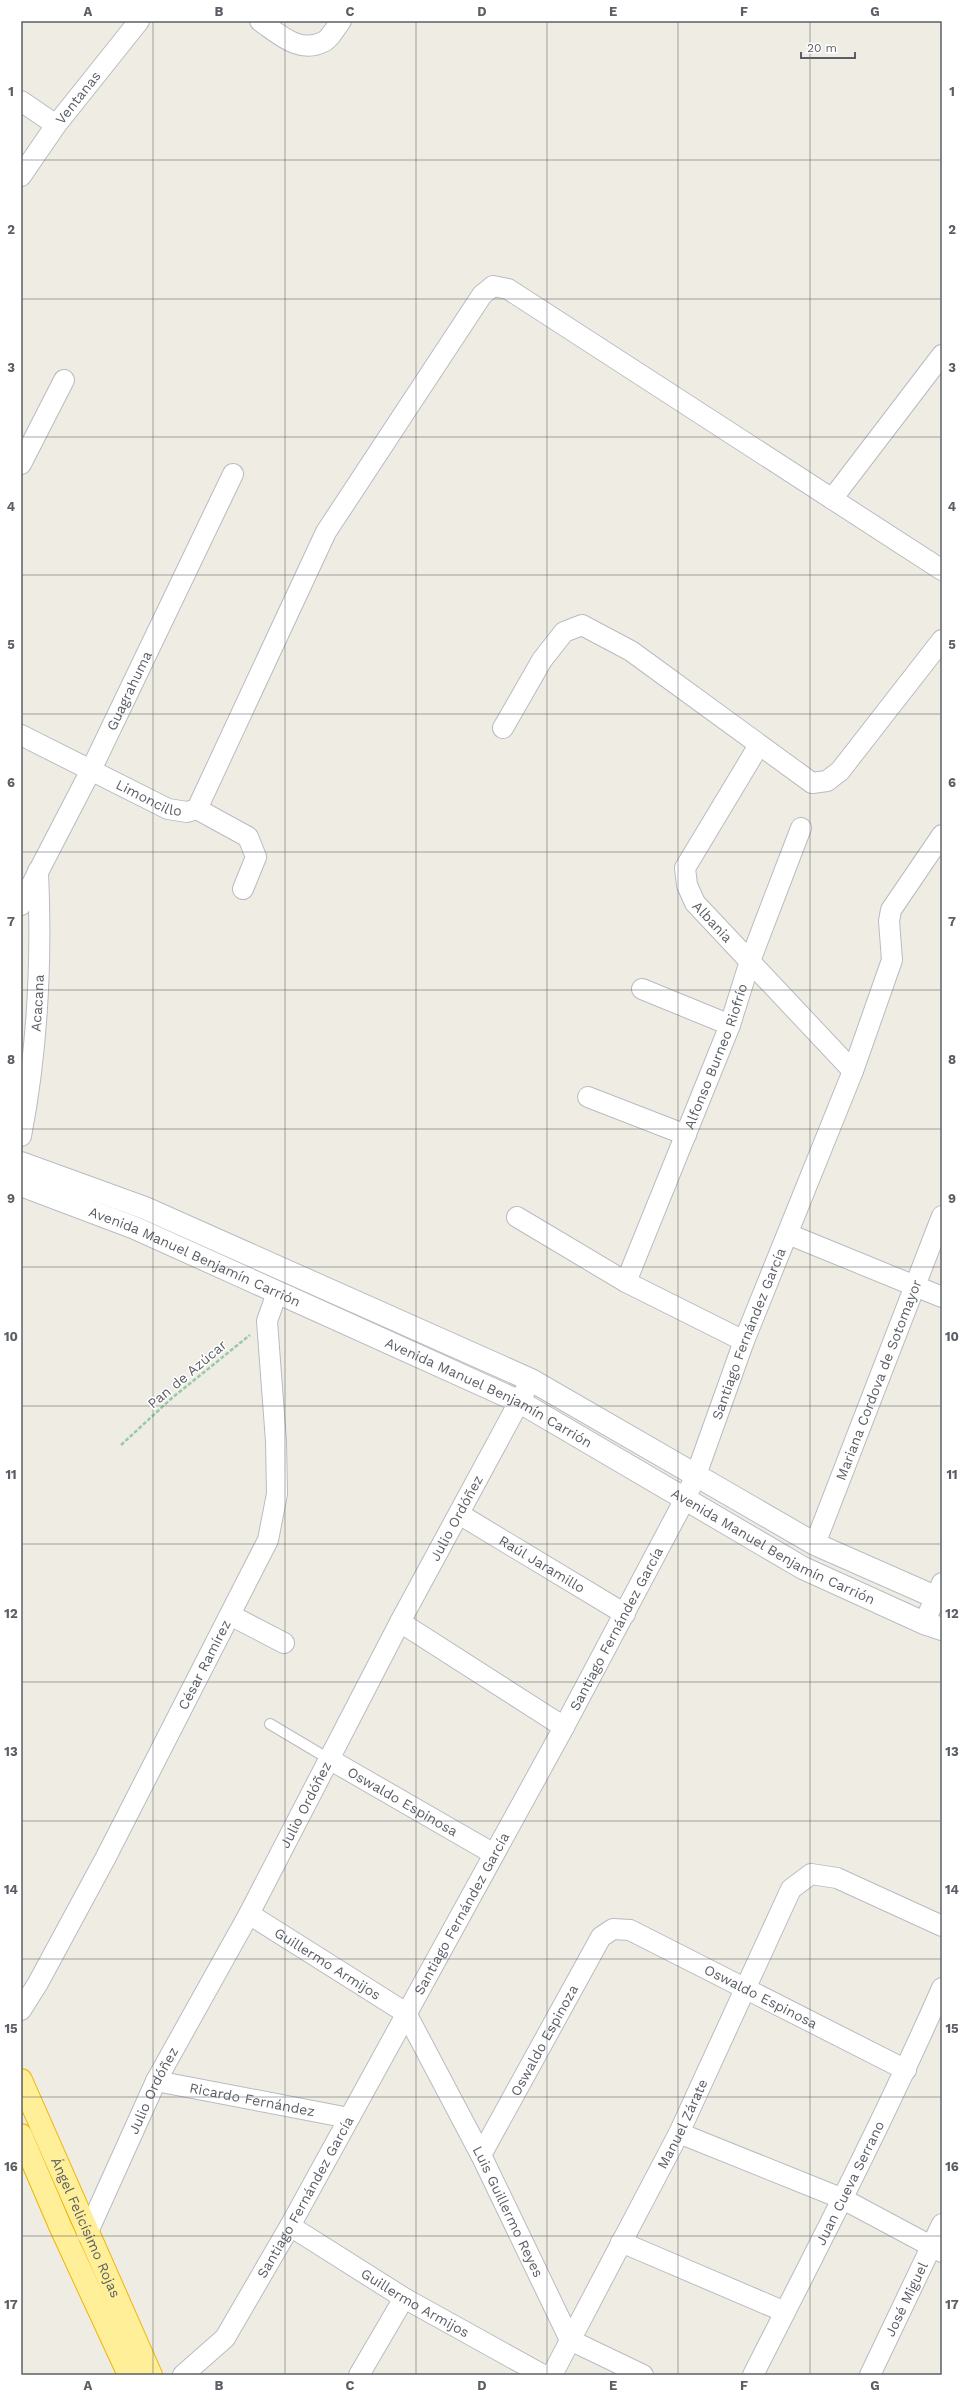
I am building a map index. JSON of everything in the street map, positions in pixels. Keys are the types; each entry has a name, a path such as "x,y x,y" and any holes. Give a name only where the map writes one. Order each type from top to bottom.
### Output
{"highway":[{"name":"Ángel Felicísimo Rojas","path":"21,2080 87,2234 151,2375"},
{"name":"Ángel Felicísimo Rojas","path":"21,2135 60,2226 129,2375"}],"main road":[{"name":"Avenida Manuel Benjamín Carrión","path":"21,1163 145,1208 531,1380 815,1544 940,1594"},
{"name":"Avenida Manuel Benjamín Carrión","path":"21,1185 135,1228 518,1402 803,1568 933,1626"}],"street":[{"name":"Ventanas","path":"21,176 56,125 138,21"},
{"path":"260,21 290,43 307,47 324,42 341,21"},
{"path":"21,102 56,125"},
{"path":"197,809 326,532 482,295 493,286 508,289 942,570"},
{"path":"832,499 942,355"},
{"path":"21,464 64,380"},
{"name":"Guagrahuma","path":"21,905 38,868 91,770 233,474"},
{"path":"503,728 542,660 564,632 582,625 631,651 812,783 827,781 840,771 942,640"},
{"name":"Limoncillo","path":"21,735 168,810 187,812 197,809 248,837 251,841 256,856 243,889"},
{"name":"Albania","path":"759,745 684,868 687,885 696,903 853,1071"},
{"name":"Alfonso Burneo Riofrío","path":"626,1282 730,1025 750,961 800,828"},
{"name":"Santiago Fernández García","path":"183,2375 225,2338 290,2226 564,1727 685,1499 696,1475 744,1341 853,1071 892,960 889,922 891,910 942,835"},
{"name":"Acacana","path":"21,1136 30,1089 38,1016 41,942 38,868"},
{"path":"642,989 730,1025"},
{"path":"588,1098 686,1134"},
{"name":"Mariana Cordova de Sotomayor","path":"815,1544 942,1216"},
{"path":"518,1217 626,1282 744,1341"},
{"path":"788,1234 942,1297"},
{"name":"César Ramírez","path":"21,2010 106,1858 268,1540 277,1494 276,1440 267,1322 277,1293"},
{"name":"Julio Ordóñez","path":"87,2234 156,2081 249,1914 400,1622 531,1380"},
{"name":"Raúl Jaramillo","path":"459,1514 625,1614"},
{"path":"933,1626 940,1594"},
{"path":"230,1615 284,1643"},
{"path":"400,1622 564,1727"},
{"name":"Oswaldo Espinosa","path":"329,1758 494,1854"},
{"name":"Manuel Zárate","path":"552,2375 679,2133 791,1889 811,1874 837,1878 942,1926"},
{"name":"Guillermo Armijos","path":"249,1914 406,2013"},
{"name":"Oswaldo Espinosa","path":"613,1929 630,1930 744,1990 906,2070"},
{"name":"Oswaldo Espinoza","path":"481,2155 601,1938 613,1929"},
{"name":"Juan Cueva Serrano","path":"753,2375 843,2200 906,2070 942,1988"},
{"name":"Luis Guillermo Reyes","path":"406,2013 481,2155 570,2340"},
{"name":"Ricardo Fernández","path":"156,2081 349,2118"},
{"path":"679,2133 843,2200 936,2250"},
{"name":"José Miguel","path":"870,2375 936,2250 942,2224"},
{"name":"Guillermo Armijos","path":"290,2226 404,2298 543,2375"},
{"path":"621,2242 785,2312"},
{"path":"359,2375 404,2298"},
{"path":"570,2340 643,2375"}],"lane":[{"name":"Oswaldo Espinosa","path":"270,1724 329,1758"}],"path":[{"name":"Pan de Azúcar","path":"121,1444 172,1398 267,1322"}]}
